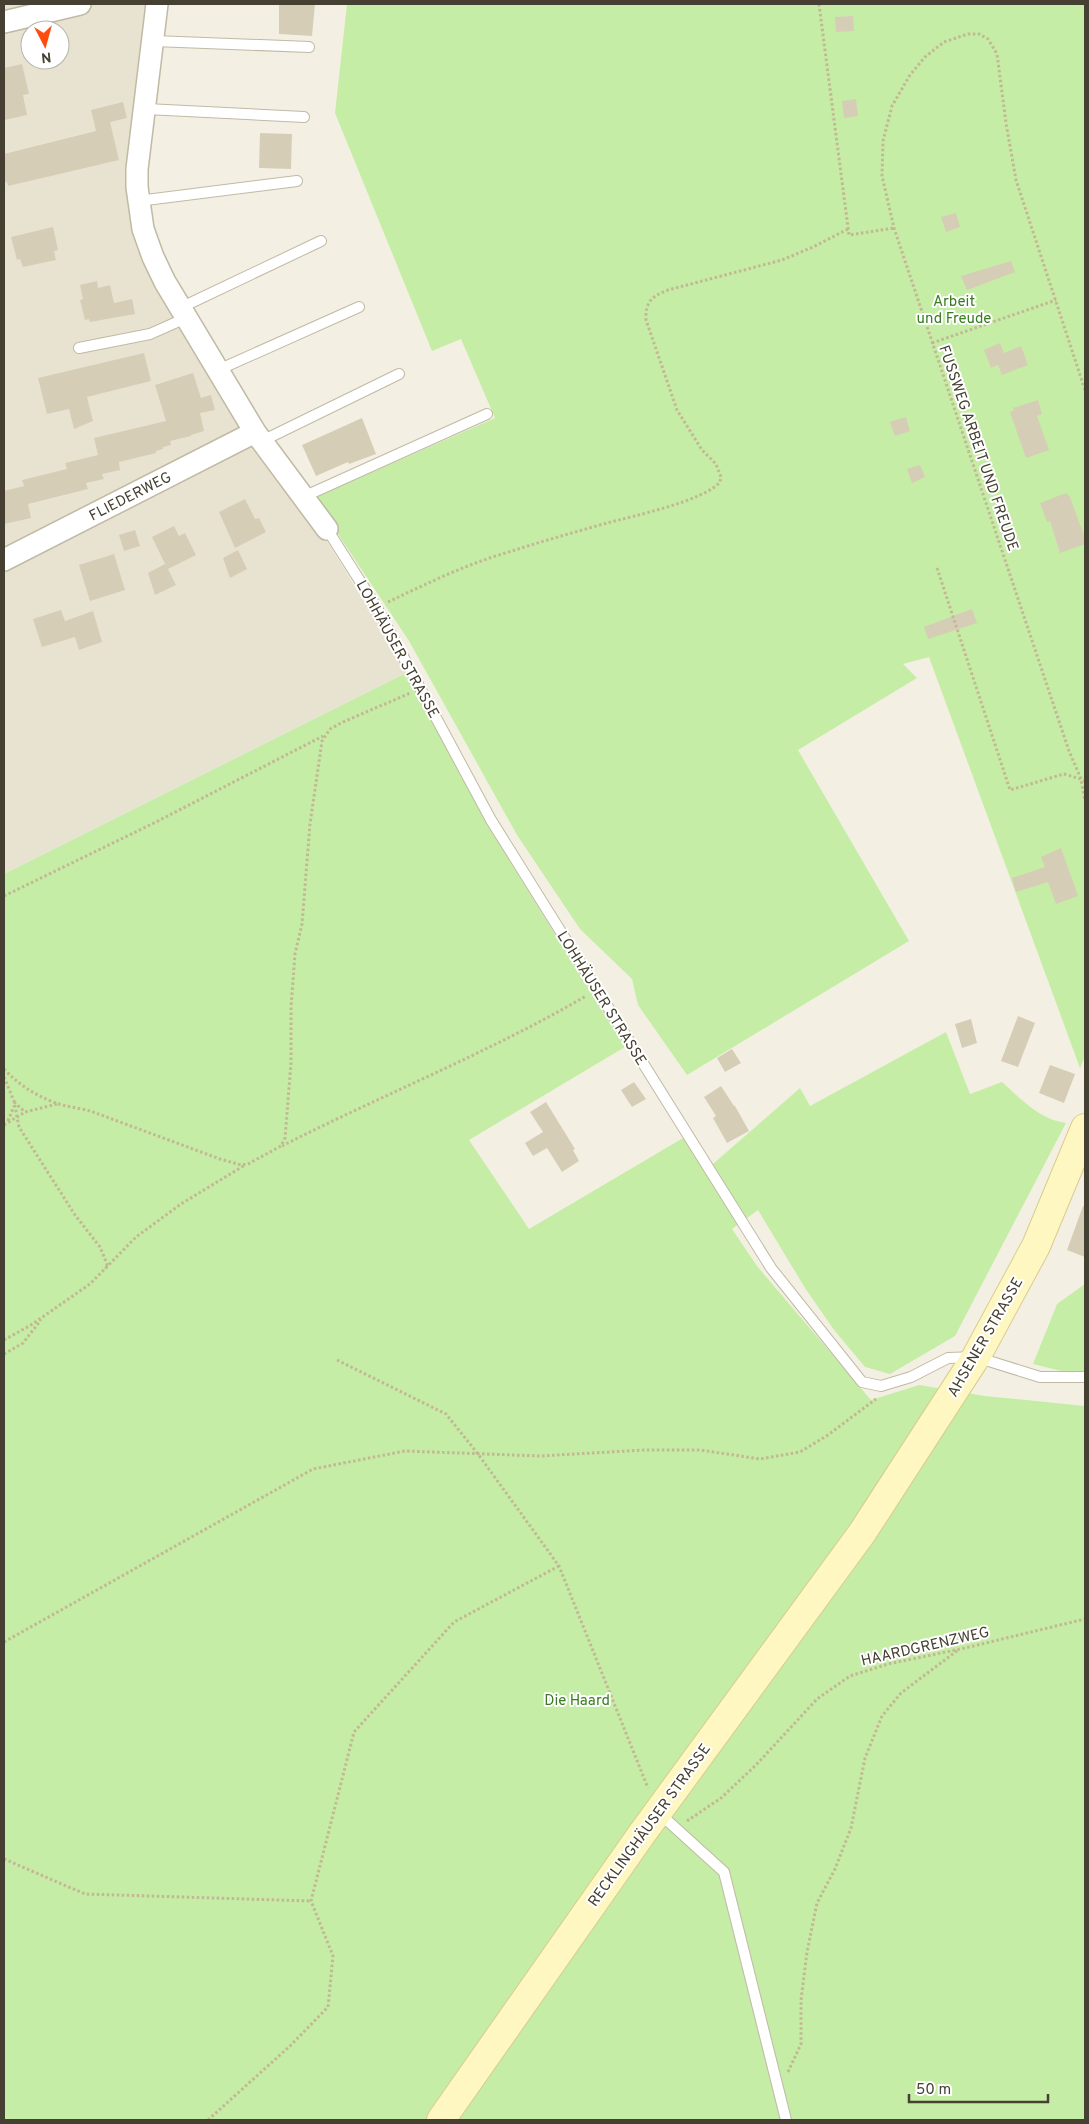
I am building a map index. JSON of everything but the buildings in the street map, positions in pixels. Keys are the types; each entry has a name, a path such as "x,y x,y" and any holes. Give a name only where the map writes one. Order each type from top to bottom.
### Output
{"main road":[{"name":"AHSENER STRASSE","path":"862,1533 976,1357 1036,1246 1085,1128"},
{"name":"RECKLINGHÄUSER STRASSE","path":"441,2120 667,1820 862,1533"}],"street":[{"path":"4,22 80,4"},
{"name":"LOHHÄUSER STRASSE","path":"157,4 138,169 138,201 143,229 153,257 183,313 258,437 327,529"},
{"name":"FLIEDERWEG","path":"4,560 258,437"}],"lane":[{"path":"154,41 309,47"},
{"path":"146,109 304,117"},
{"path":"138,201 297,181"},
{"path":"79,348 150,334 183,313 322,241"},
{"path":"218,370 359,307"},
{"path":"258,437 399,374"},
{"path":"303,497 487,414"},
{"name":"LOHHÄUSER STRASSE","path":"327,529 377,608 491,820 771,1268 862,1382 882,1386 903,1379 948,1358 976,1357 1040,1377 1085,1377"},
{"path":"667,1820 724,1872 786,2120"}],"path":[{"path":"819,4 849,235 894,228"},
{"name":"FUSSWEG ARBEIT UND FREUDE","path":"1085,390 1016,180 1006,124 997,54 988,39 979,34 968,34 944,42 925,57 910,75 892,106 883,141 882,176 894,228 1066,741 1083,780 1085,801"},
{"path":"377,608 462,569 510,551 609,522 635,517 692,498 716,487 720,482 720,471 716,464 702,450 677,410 646,320 646,306 653,296 668,290 782,260 848,229"},
{"path":"932,344 1056,300"},
{"path":"937,568 1010,790 1064,774 1083,780"},
{"path":"4,896 66,867 222,787 315,742 330,729 362,713 407,695 418,684"},
{"path":"281,1146 285,1138 289,1099 292,1063 291,1007 295,954 302,924 310,824 320,748 324,737 330,729"},
{"path":"4,1340 43,1318 90,1284 105,1272 136,1238 181,1204 248,1164 345,1113 525,1030 597,990"},
{"path":"4,1069 19,1083 37,1095 58,1104 93,1112 220,1159 241,1165 248,1164"},
{"path":"4,1077 14,1101 19,1127 75,1215 100,1247 107,1264 105,1272"},
{"path":"14,1101 25,1112"},
{"path":"8,1122 14,1101"},
{"path":"4,1125 25,1112 58,1104"},
{"path":"4,1354 23,1343 43,1318"},
{"path":"338,1360 446,1414 478,1454 559,1566 667,1820"},
{"path":"4,1642 313,1469 405,1451 540,1456 644,1450 700,1450 760,1459 800,1452 828,1435 903,1379"},
{"path":"208,2120 290,2046 328,2007 333,1956 311,1901 354,1732 454,1622 559,1566"},
{"name":"HAARDGRENZWEG","path":"667,1820 721,1798 756,1765 817,1698 850,1676 888,1664 958,1650 1085,1619"},
{"path":"781,2100 788,2073 802,2044 801,2000 807,1952 817,1903 835,1869 851,1828 865,1758 882,1716 901,1693 958,1650"},
{"path":"4,1859 85,1894 311,1901"}],"shaded area":[{"path":"4,4 154,4 142,231 322,533 408,672 4,874"}],"green space":[{"name":"Arbeit und Freude","path":"347,4 1085,4 1085,1056 1080,1068 929,657 903,664 917,678 798,750 909,941 687,1075 638,1005 632,979 580,929 517,835 409,641 314,498 495,418 461,339 432,351 335,113"},
{"name":"Die Haard","path":"408,672 488,826 625,1047 469,1140 529,1229 683,1138 706,1170 800,1088 810,1106 946,1032 970,1094 1002,1082 1039,1113 1048,1118 1066,1123 955,1336 890,1374 865,1367 834,1330 805,1288 758,1210 732,1229 757,1266 871,1400 919,1385 985,1396 1085,1406 1085,2120 4,2120 4,874"},
{"path":"1085,1284 1085,1377 1033,1364 1057,1304"}]}
